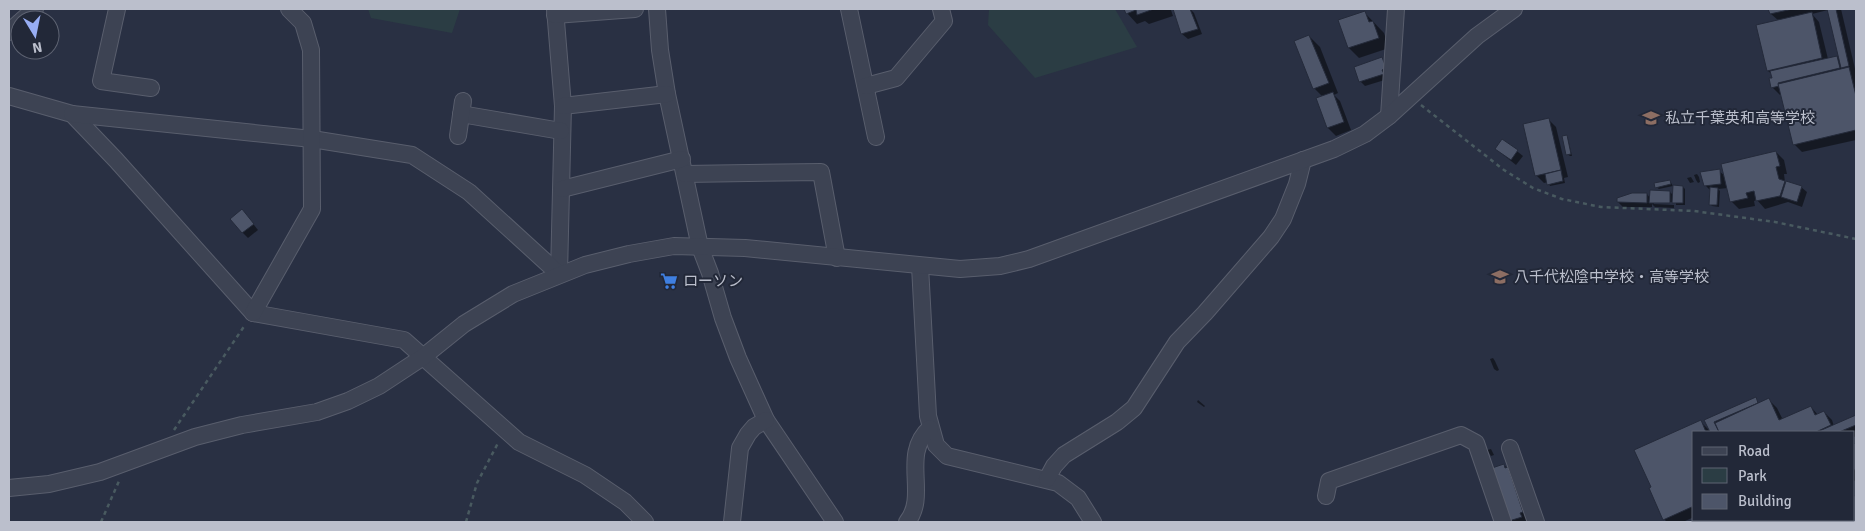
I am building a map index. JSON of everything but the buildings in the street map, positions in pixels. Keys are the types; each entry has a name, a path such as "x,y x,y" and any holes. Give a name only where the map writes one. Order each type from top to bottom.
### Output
{"street":[{"path":"117,9 101,81 151,88"},
{"path":"253,314 312,209 311,50 303,23 289,9"},
{"path":"559,274 563,106 555,12 635,9"},
{"path":"657,9 660,50 667,94 700,246 738,358 766,420 836,522"},
{"path":"850,9 876,137"},
{"path":"866,86 896,78 944,21 941,9"},
{"path":"1388,116 1396,9"},
{"path":"9,488 49,484 100,472 196,437 242,425 317,412 348,401 379,386 423,357 464,324 513,294 585,265 629,254 674,246 745,248 960,269 1000,266 1029,259 1334,149 1365,134 1388,116 1477,36 1514,9"},
{"path":"563,106 667,94"},
{"path":"9,96 72,114 312,139 412,155 469,192 559,274"},
{"path":"458,136 462,108 561,131"},
{"path":"72,114 123,167 253,314 404,340 519,442 585,475 624,502 645,522"},
{"path":"1047,479 1054,466 1064,455 1117,422 1134,408 1177,342 1205,313 1271,237 1283,219 1297,184 1303,160"},
{"path":"562,189 684,167 820,172 837,258"},
{"path":"920,266 928,416 936,445 947,456 1058,483 1078,498 1093,522"},
{"path":"732,522 740,448 754,427 766,420"},
{"path":"907,522 915,507 915,458 924,434 930,428"},
{"path":"1326,496 1329,480 1461,435 1476,443 1503,522"},
{"path":"1510,448 1536,522"}],"path":[{"path":"1410,96 1504,170 1533,188 1562,199 1601,207 1694,210 1775,222 1856,239"},
{"path":"161,449 253,314"},
{"path":"466,522 477,483 504,430"},
{"path":"101,522 119,482 125,462"}],"green space":[{"path":"368,9 460,9 452,33 371,18"},
{"path":"989,9 1115,9 1137,47 1035,78 988,25"}],"place":[{"name":"私立千葉英和高等学校","path":"1651,118"},
{"name":"八千代松陰中学校・高等学校","path":"1500,277"},
{"name":"ローソン","path":"669,281"}]}
